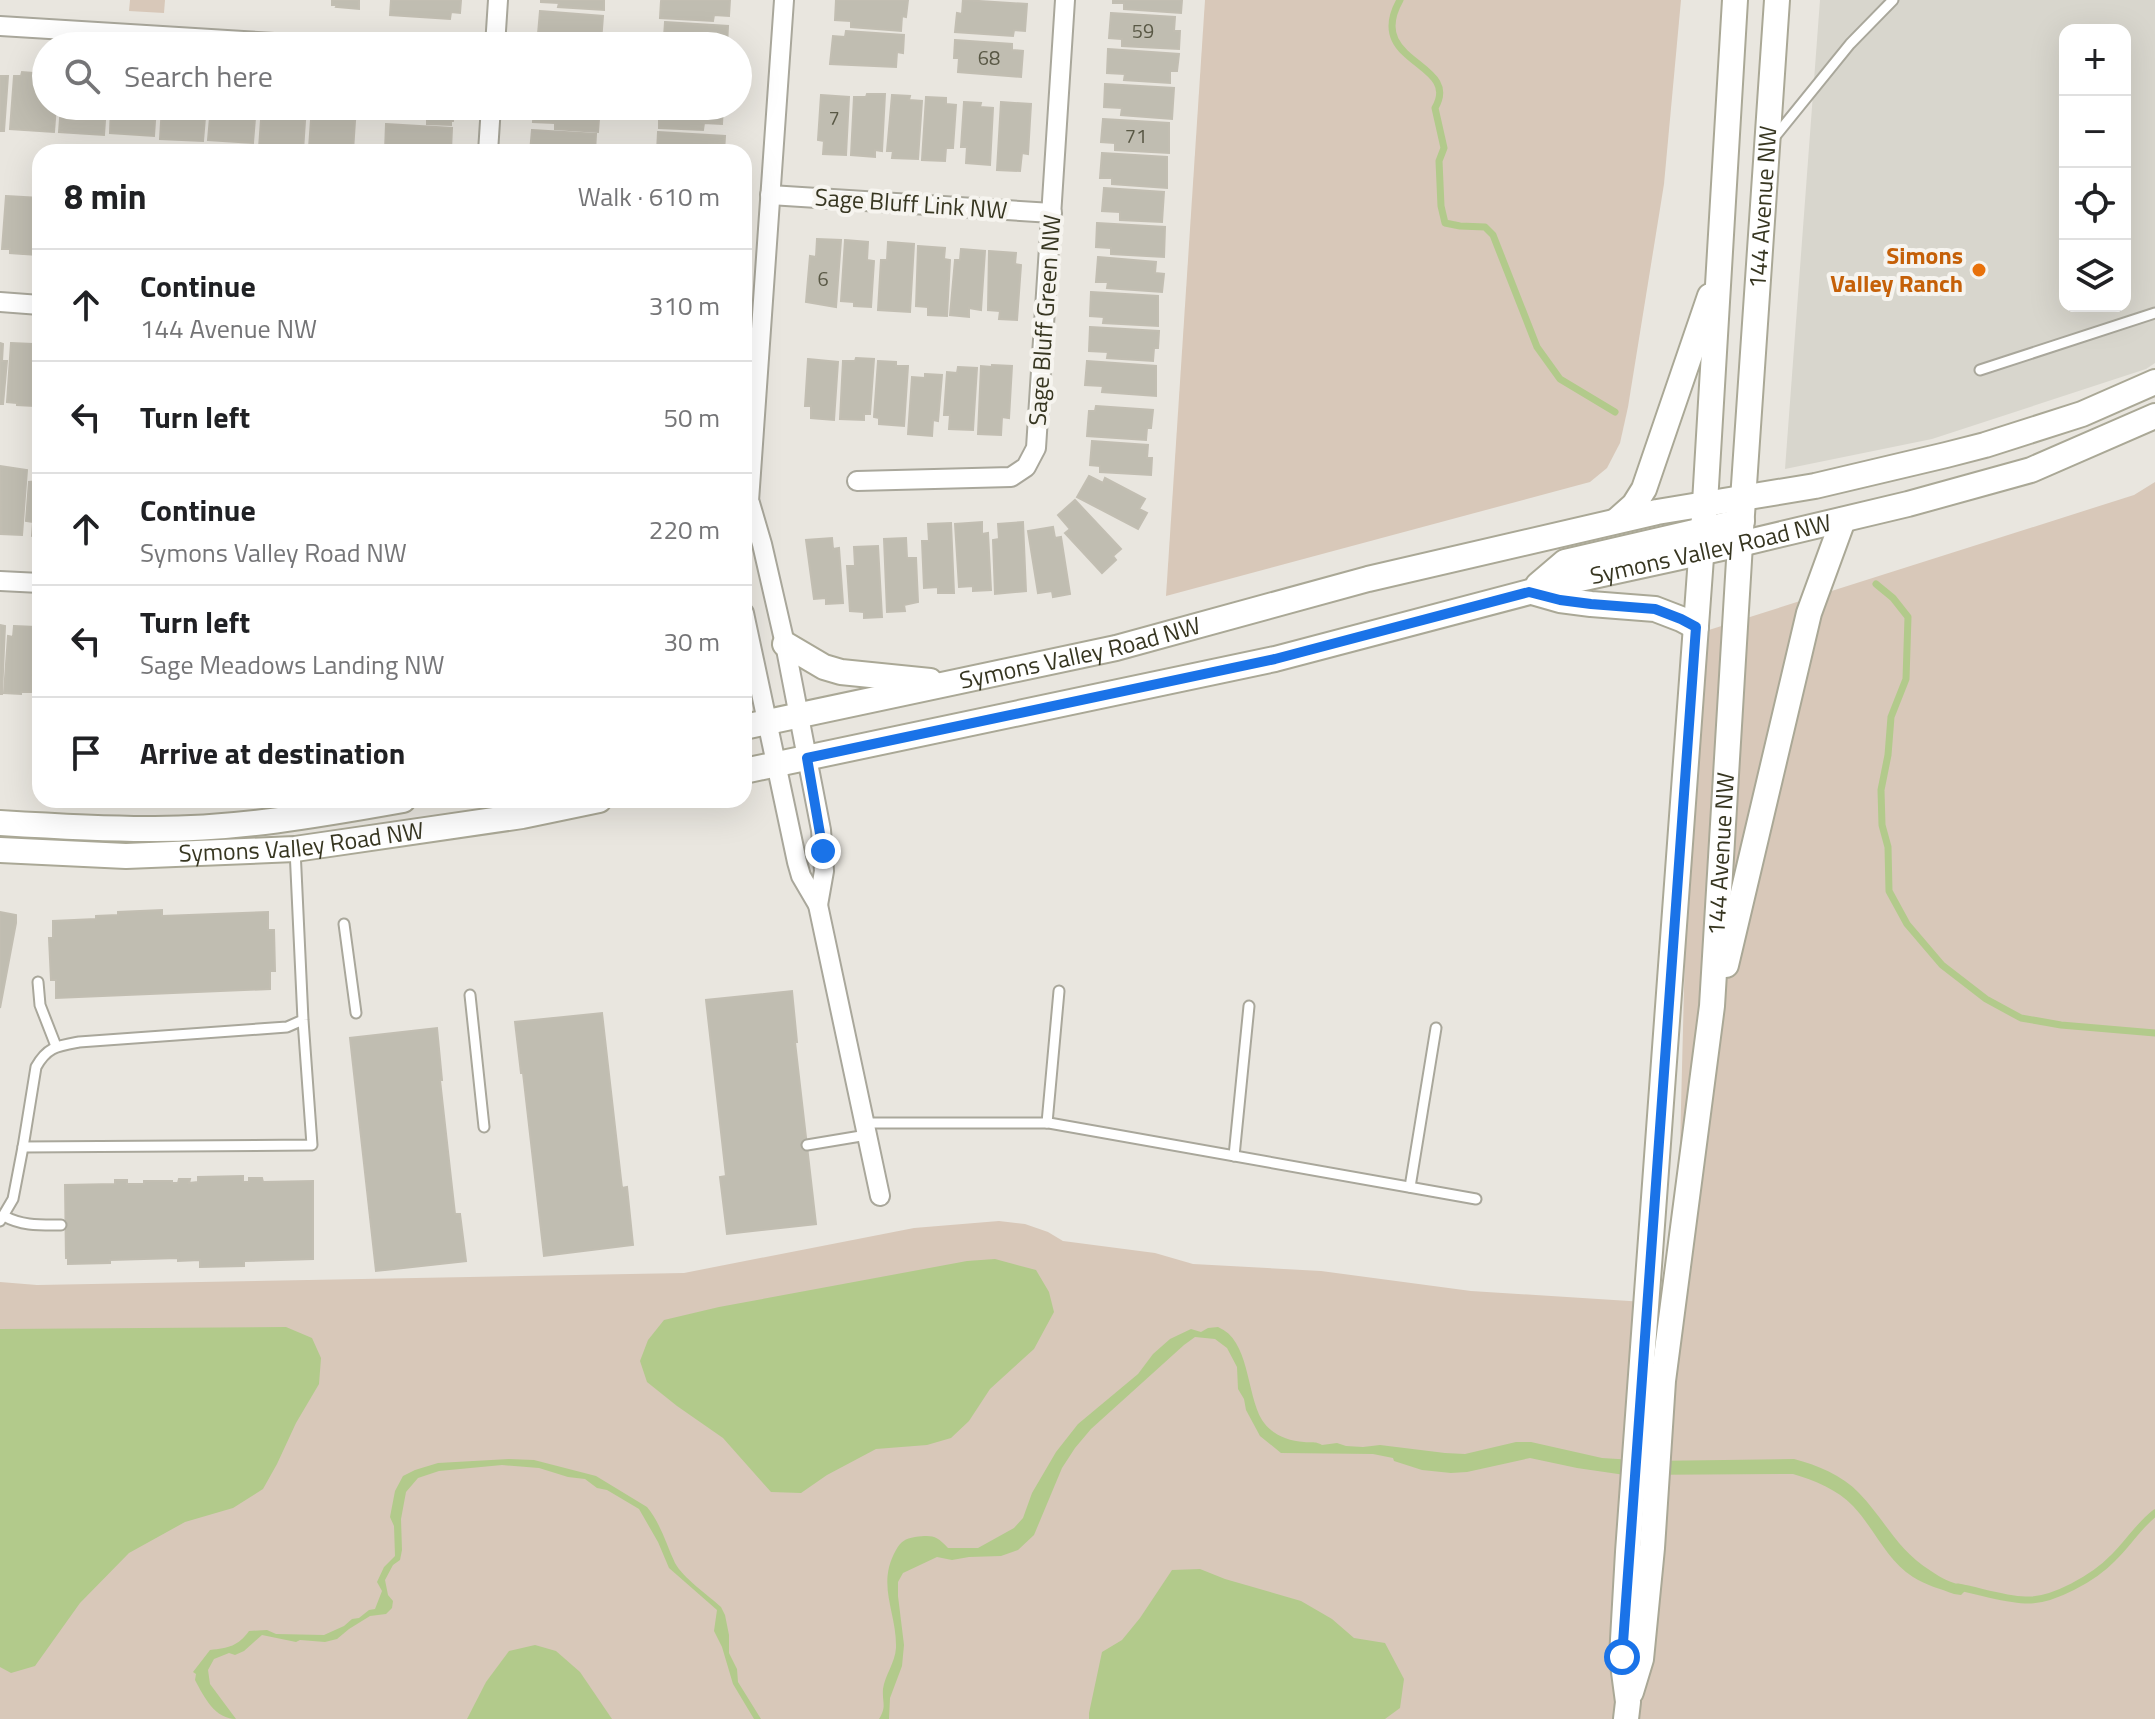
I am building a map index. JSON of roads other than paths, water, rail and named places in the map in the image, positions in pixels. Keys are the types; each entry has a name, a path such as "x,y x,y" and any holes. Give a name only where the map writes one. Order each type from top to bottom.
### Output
{"main road":[{"name":"144 Avenue NW","path":"1627,1711 1622,1657 1640,1550 1652,1382 1735,0"},
{"name":"144 Avenue NW","path":"1652,1382 1712,1006 1777,0"},
{"path":"1616,521 1634,505 1644,489 1719,271"},
{"name":"Symons Valley Road NW","path":"752,769 1275,659 1575,580 1702,541 1815,486 1985,445 2082,414 2155,382"},
{"name":"Symons Valley Road NW","path":"755,724 1116,648 1368,579 1705,503 1742,521 1843,520 1974,488 2031,470 2155,416"},
{"path":"1712,1006 1727,963 1809,613 1843,520"},
{"path":"1529,592 1560,600 1655,609 1696,627"},
{"path":"785,644 824,667 841,672 952,684"},
{"name":"Symons Valley Road NW","path":"0,823 149,829 198,827 294,819 357,808"},
{"name":"Symons Valley Road NW","path":"0,850 126,856 295,849 560,808"}],"street":[{"path":"496,32 498,0"},
{"path":"752,457 784,0"},
{"name":"Sage Bluff Green NW","path":"857,481 1011,477 1026,467 1036,448 1065,0"},
{"path":"0,26 97,32"},
{"path":"489,144 490,120"},
{"name":"Sage Bluff Link NW","path":"770,195 1052,213"},
{"path":"0,302 32,304"},
{"path":"752,511 785,644 823,851 824,871 818,905"},
{"path":"0,581 32,583"},
{"path":"752,694 755,724 775,764 801,876 818,905 880,1196"}],"lane":[{"path":"1769,145 1850,44 1893,0"},
{"path":"1980,370 2155,313"},
{"path":"23,1147 312,1145 295,849"},
{"path":"344,924 356,1013"},
{"path":"38,982 40,1005 56,1046"},
{"path":"1047,1123 1059,991"},
{"path":"470,995 484,1127"},
{"path":"1234,1156 1249,1006"},
{"path":"61,1225 32,1225 2,1218 13,1199 36,1067 42,1056 56,1046 79,1042 287,1027 303,1020"},
{"path":"1410,1187 1436,1028"},
{"path":"807,1145 866,1129 1047,1123 1476,1199"}],"waterway":[{"path":"1400,0 1392,21 1394,37 1402,50 1436,81 1440,93 1435,108 1444,148 1439,161 1445,223 1485,227 1493,235 1537,347 1560,379 1615,412"},
{"path":"1876,584 1893,598 1908,617 1906,679 1891,717 1881,790 1882,825 1888,847 1889,891 1907,924 1942,965 1986,999 2021,1018 2061,1025 2155,1033"},
{"path":"1958,1587 2025,1600 2060,1593 2105,1565 2155,1513"}],"place":[{"name":"Simons Valley Ranch","path":"1979,270"}]}
